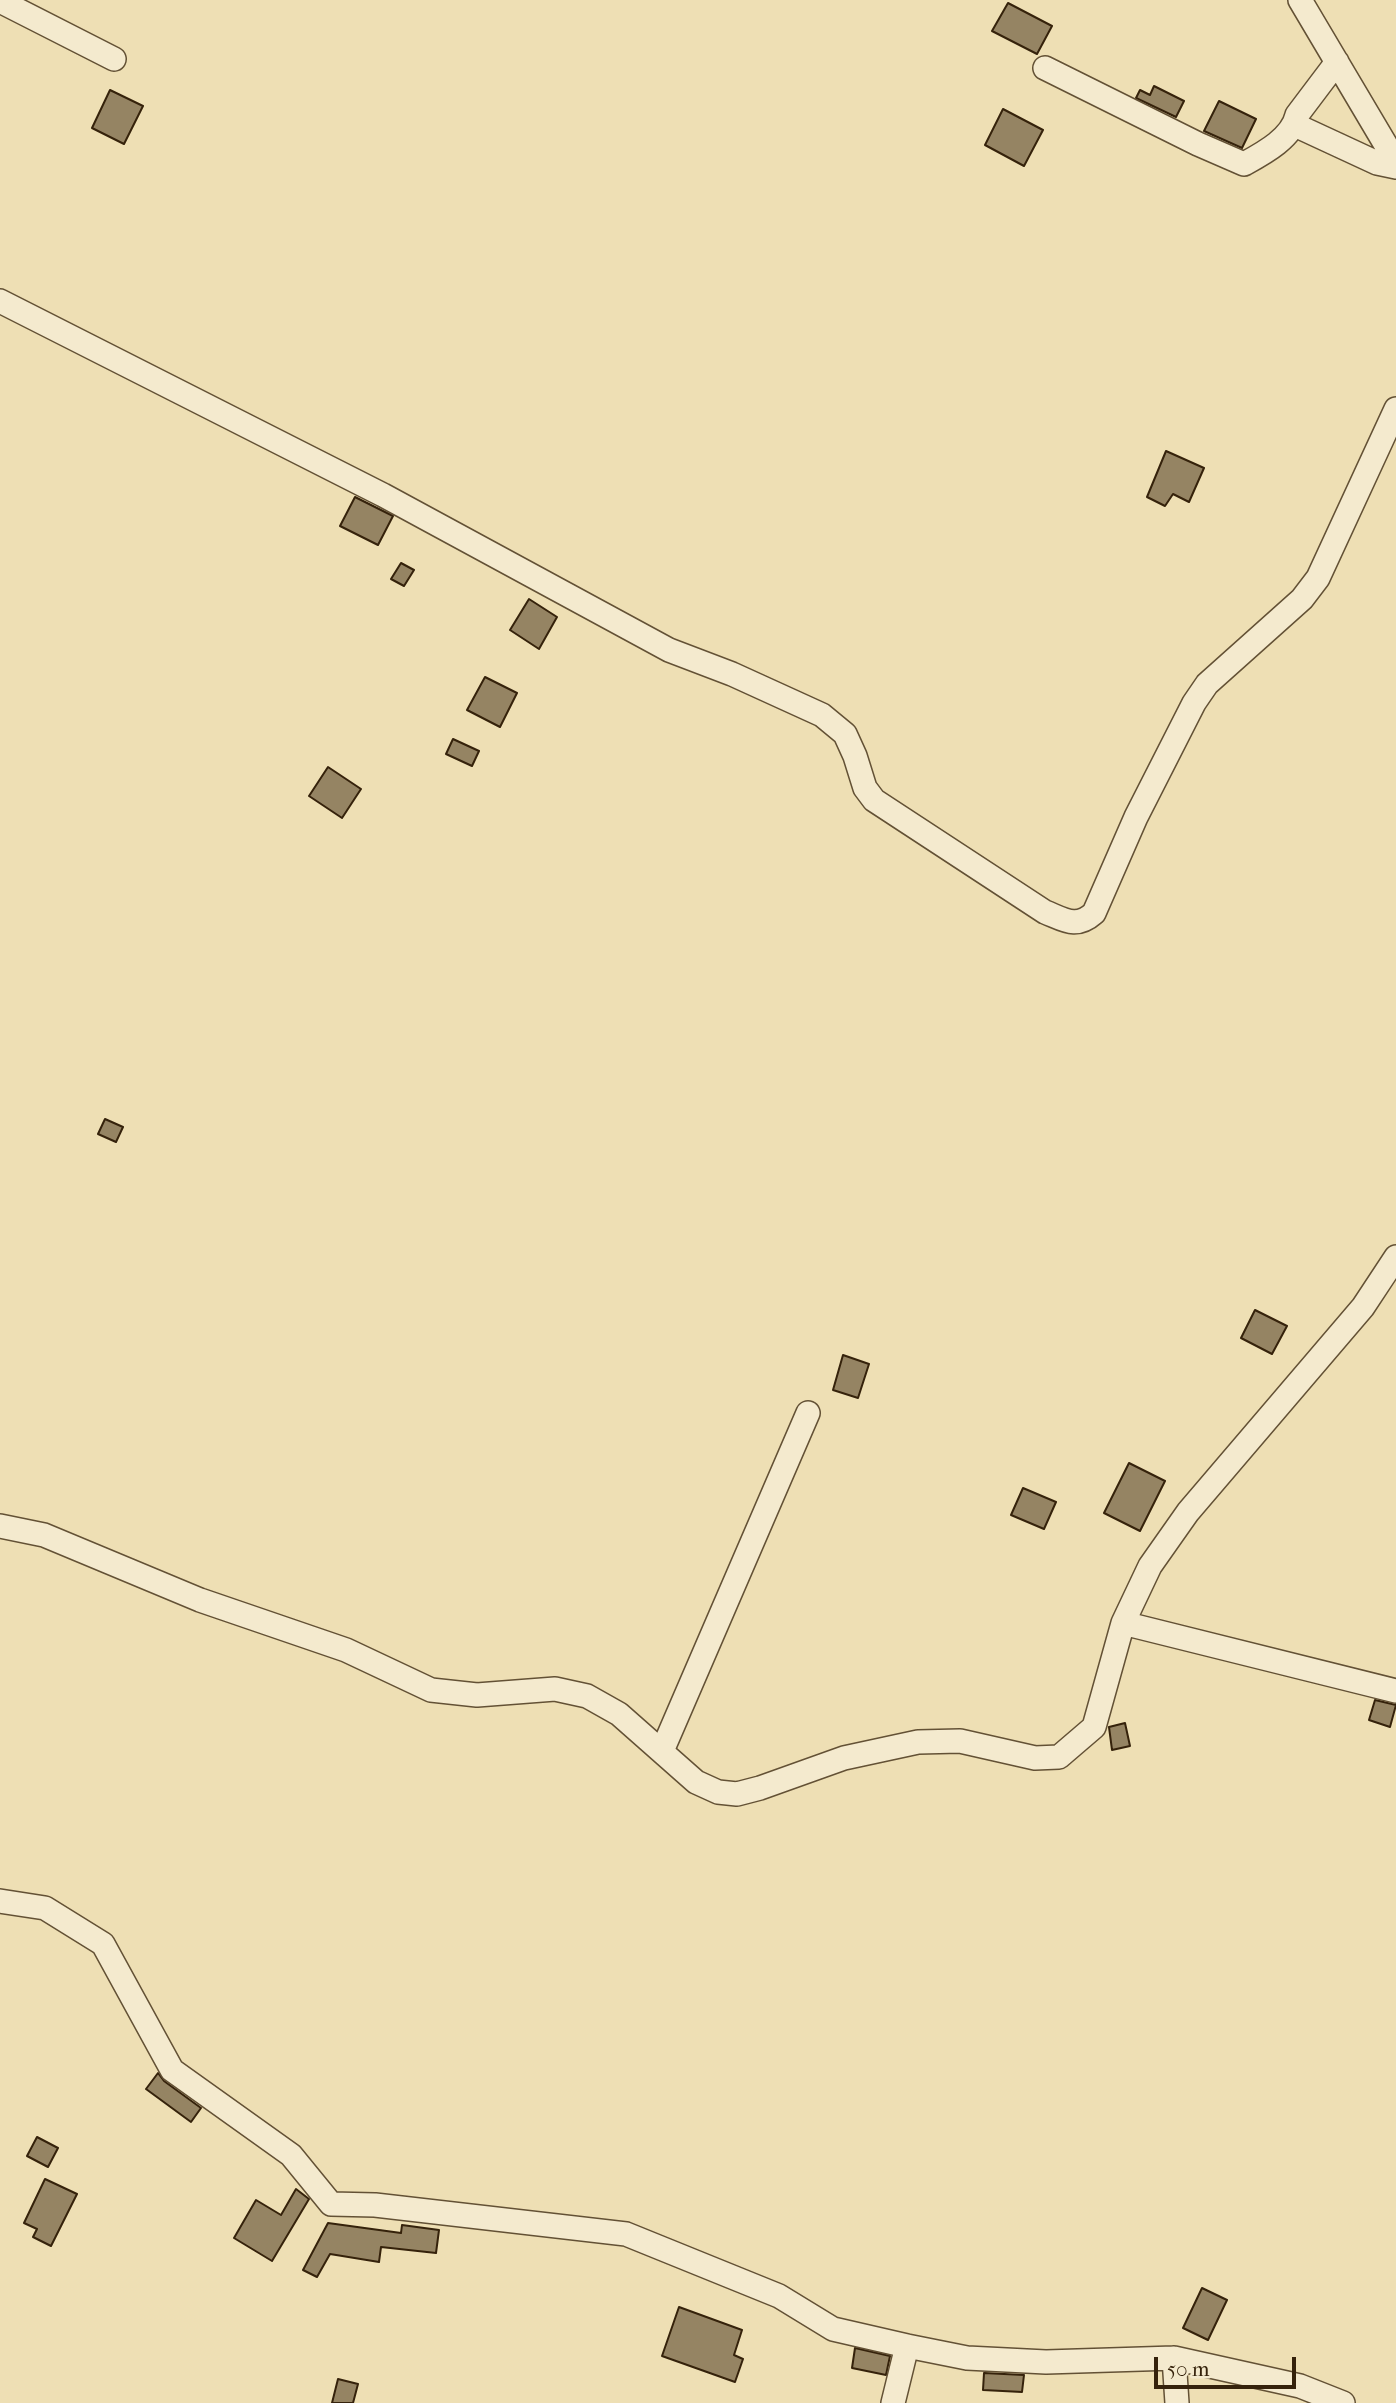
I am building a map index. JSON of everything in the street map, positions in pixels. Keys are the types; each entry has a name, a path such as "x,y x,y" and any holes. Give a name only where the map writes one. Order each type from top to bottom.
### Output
{"street":[{"path":"1300,0 1396,162"},
{"path":"0,1 114,59"},
{"path":"1045,68 1244,164 1267,151 1295,125 1297,115 1337,62"},
{"path":"1295,125 1377,163 1396,167"},
{"path":"0,301 383,495 669,650 732,674 822,715 845,734 865,788 874,800 1045,912 1070,923 1085,921 1094,913 1136,817 1194,703 1207,684 1302,599 1318,578 1396,409"},
{"path":"0,1526 44,1535 200,1600 346,1650 431,1690 477,1695 555,1689 587,1696 619,1714 696,1782 718,1792 737,1794 844,1758 918,1742 960,1741 1035,1758 1059,1758 1094,1727 1123,1623 1150,1566 1188,1512 1363,1307 1396,1257"},
{"path":"662,1751 808,1413"},
{"path":"1123,1623 1396,1691"},
{"path":"0,1901 45,1908 103,1944 172,2070 291,2155 331,2204 375,2204 626,2234 779,2296 833,2329 967,2358 1046,2362 1174,2358 1300,2386 1343,2403"},
{"path":"893,2403 907,2346"},
{"path":"1174,2358 1177,2403"}],"building":[{"path":"1008,3 1052,26 1037,54 992,31"},
{"path":"1154,86 1184,101 1176,117 1136,98 1140,90 1150,95"},
{"path":"110,90 143,106 124,144 92,128"},
{"path":"1219,101 1256,119 1242,148 1204,131"},
{"path":"1003,109 1043,130 1024,166 985,145"},
{"path":"1166,451 1204,468 1189,502 1173,494 1165,506 1147,497"},
{"path":"355,497 393,516 378,545 340,526"},
{"path":"401,563 414,570 404,586 391,579"},
{"path":"529,599 557,617 539,649 510,630"},
{"path":"485,677 517,693 500,727 467,710"},
{"path":"453,739 479,751 472,766 446,754"},
{"path":"328,767 361,789 342,818 309,796"},
{"path":"105,1119 123,1127 116,1142 98,1134"},
{"path":"1255,1310 1287,1326 1272,1354 1241,1338"},
{"path":"843,1355 869,1364 858,1398 833,1390"},
{"path":"1129,1463 1165,1481 1140,1531 1104,1513"},
{"path":"1023,1488 1056,1502 1044,1529 1011,1515"},
{"path":"1375,1700 1396,1705 1390,1727 1369,1720"},
{"path":"1125,1723 1130,1746 1112,1750 1109,1727"},
{"path":"158,2073 164,2081 201,2108 191,2122 146,2089"},
{"path":"37,2137 58,2148 48,2167 27,2156"},
{"path":"45,2179 77,2194 51,2246 33,2237 37,2229 24,2223"},
{"path":"296,2189 309,2199 272,2261 234,2238 256,2200 281,2215"},
{"path":"328,2223 401,2233 402,2225 439,2230 436,2253 381,2247 379,2262 330,2254 317,2277 303,2270"},
{"path":"1202,2288 1227,2300 1208,2340 1183,2328"},
{"path":"679,2307 742,2330 734,2355 743,2359 735,2382 662,2356"},
{"path":"855,2348 890,2356 886,2375 852,2368"},
{"path":"984,2373 1024,2375 1022,2392 983,2390"},
{"path":"338,2379 358,2384 353,2403 332,2403"}]}
